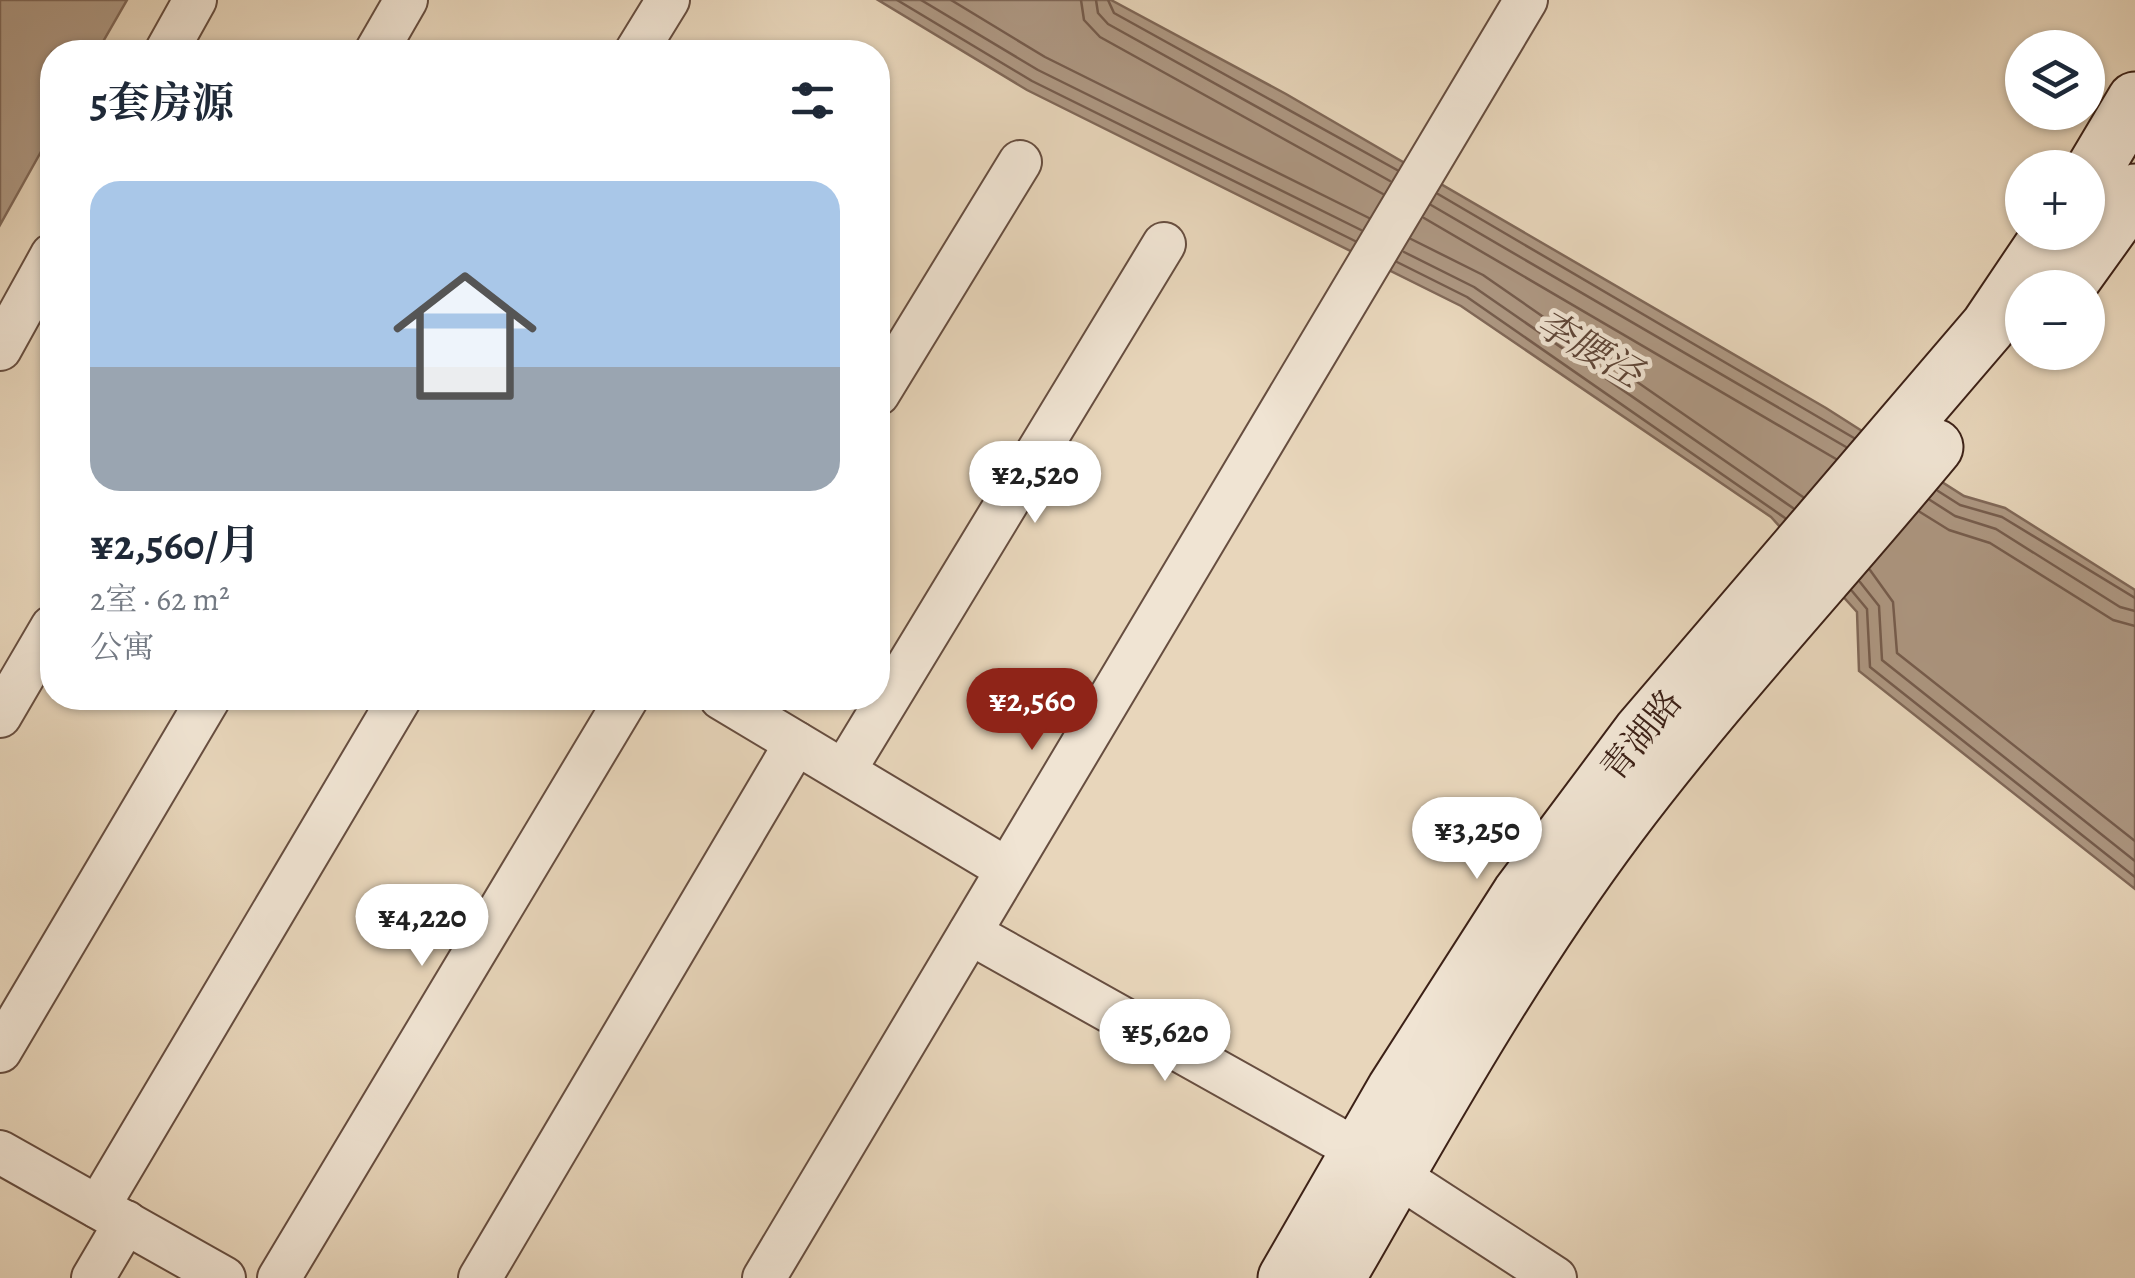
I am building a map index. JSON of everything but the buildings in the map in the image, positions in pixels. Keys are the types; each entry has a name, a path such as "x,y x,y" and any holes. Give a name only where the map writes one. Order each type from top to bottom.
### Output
{"main road":[{"path":"2105,150 2135,100"},
{"path":"2079,270 2135,192"},
{"name":"青湖路","path":"1910,449 2040,250"},
{"name":"青湖路","path":"1286,1278 1454,1074 1616,830 1721,694 1800,576 1910,449 2005,358"},
{"name":"青湖路","path":"1337,1278 1378,1164"}],"street":[{"path":"173,40 195,0"},
{"path":"383,40 406,0"},
{"path":"643,40 668,0"},
{"path":"764,1278 1526,0"},
{"path":"890,374 1020,162"},
{"path":"890,696 1164,244"},
{"path":"0,350 40,277"},
{"path":"0,716 40,648"},
{"path":"0,1051 203,710"},
{"path":"94,1278 112,1215 393,710"},
{"path":"278,1278 621,710"},
{"path":"741,710 1006,868"},
{"path":"844,772 882,710"},
{"path":"480,1278 796,742"},
{"path":"970,933 1378,1164 1555,1278"},
{"path":"0,1152 224,1278"}],"water":[{"path":"0,0 127,0 104,40 40,40 40,153 0,225"},
{"name":"李腰泾","path":"878,0 1111,0 1286,94 1826,408 1964,496 2005,508 2135,590 2135,889 1859,671 1857,612 1771,517 1461,306 1027,90"}]}
